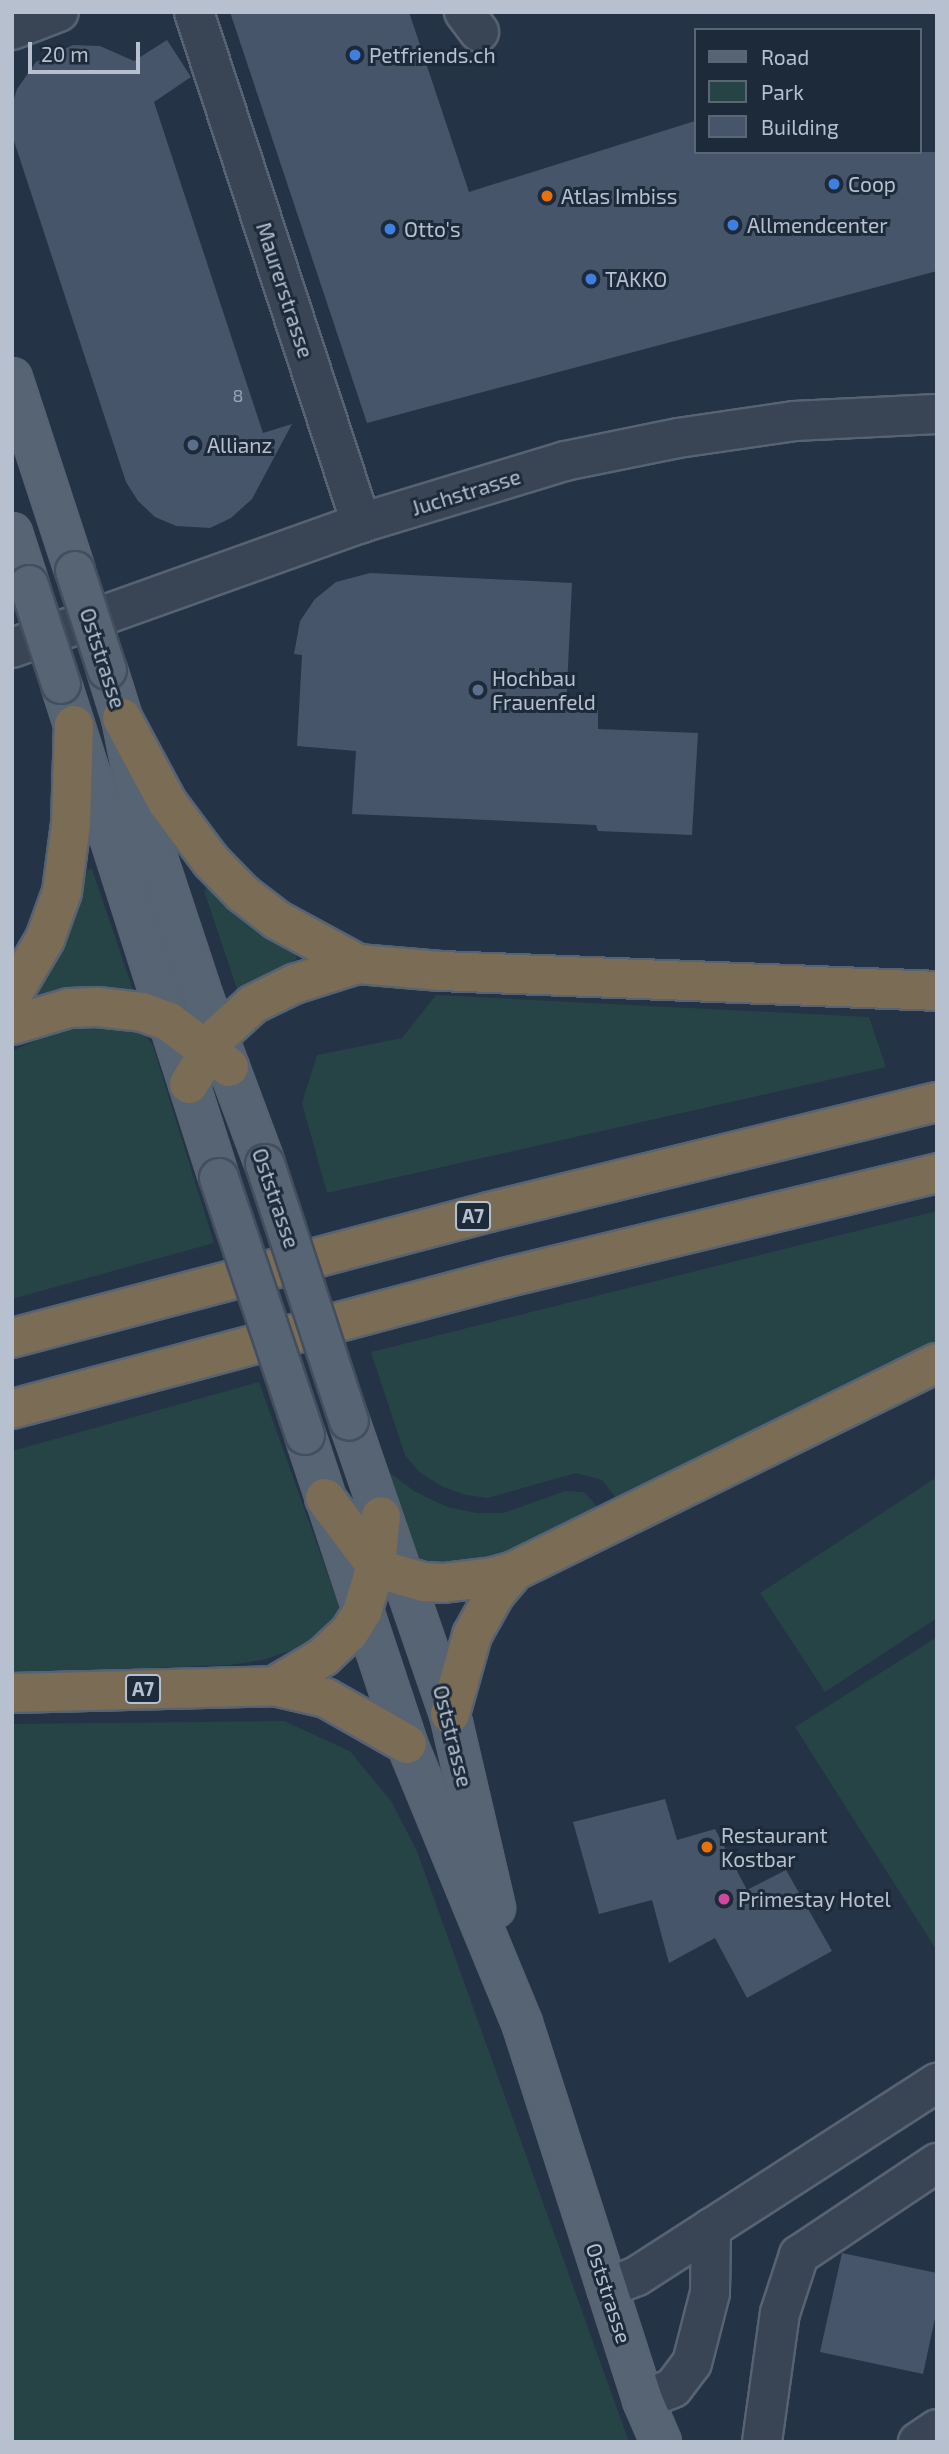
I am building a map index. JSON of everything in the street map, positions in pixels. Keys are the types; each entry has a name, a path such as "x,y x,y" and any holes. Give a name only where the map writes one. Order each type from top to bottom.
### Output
{"highway":[{"path":"122,718 167,802 211,861 242,893 277,920 358,964"},
{"path":"12,995 45,939 62,892 71,824 74,725"},
{"path":"188,1084 218,1051 253,1004 293,984 358,964 454,971 937,991"},
{"path":"12,1025 69,1008 97,1007 142,1012 169,1022 218,1051"},
{"name":"A7","path":"12,1339 489,1212 937,1102"},
{"path":"12,1409 504,1278 937,1173"},
{"path":"325,1498 389,1571 424,1582 453,1583 514,1571 937,1363"},
{"name":"A7","path":"274,1686 323,1657 348,1633 389,1571 381,1516"},
{"path":"450,1714 472,1635 495,1594 514,1571"},
{"name":"A7","path":"12,1693 274,1686 327,1698 407,1744"}],"main road":[{"name":"Oststrasse","path":"12,378 122,718 140,807 218,1051 265,1164 381,1516"},
{"name":"Oststrasse","path":"12,533 188,1084 362,1612 407,1744 522,2023 643,2400 661,2442"},
{"name":"Oststrasse","path":"389,1571 450,1714 522,2023"}],"street":[{"path":"12,30 59,12"},
{"name":"Maurerstrasse","path":"166,12 208,57"},
{"name":"Maurerstrasse","path":"194,12 361,523"},
{"name":"Juchstrasse","path":"12,648 361,523 565,461 678,438 794,421 937,414"},
{"path":"607,2288 637,2276 937,2082"},
{"path":"762,2442 780,2313 799,2255 937,2162"},
{"path":"643,2400 673,2388 692,2363 710,2293 710,2228"},
{"path":"918,2442 937,2429"}],"green space":[{"path":"92,869 133,990 105,989 40,997 38,991 64,944 77,911 87,870"},
{"path":"208,885 295,952 297,959 244,989 237,989 204,891"},
{"path":"436,995 869,1017 886,1067 327,1193 302,1103 317,1055 402,1038"},
{"path":"83,1026 136,1032 147,1037 153,1046 214,1243 12,1299 12,1051 58,1030"},
{"path":"937,1211 937,1344 616,1498 602,1480 576,1473 488,1498 466,1495 443,1487 419,1472 405,1455 371,1352"},
{"path":"259,1382 338,1603 339,1614 335,1624 321,1637 263,1660 230,1665 12,1673 12,1451"},
{"path":"389,1472 414,1491 447,1507 477,1513 503,1513 565,1491 583,1492 599,1511 500,1557 459,1566 423,1563 415,1551"},
{"path":"937,1477 937,1618 825,1692 760,1593"},
{"path":"937,1637 937,1951 795,1727"},
{"path":"284,1721 350,1751 391,1801 417,1851 629,2442 12,2442 12,1724"}],"building":[{"path":"230,12 409,12 469,192 694,121 694,154 937,152 937,271 367,423"},
{"path":"167,40 191,77 154,102 263,433 292,424 252,499 231,518 210,528 176,526 155,517 138,501 126,482 12,135 12,105 17,89 36,62 73,45 100,46 134,61"},
{"path":"370,573 572,583 566,708 598,710 598,729 698,733 692,835 598,831 596,825 352,814 356,751 297,746 302,655 294,654 300,621 315,599 336,582"},
{"name":"Primestay Hotel","path":"665,1799 677,1840 715,1829 747,1890 786,1870 832,1951 747,1998 715,1938 669,1963 652,1900 599,1914 573,1822"},
{"path":"842,2253 937,2273 937,2309 923,2374 820,2352"}],"place":[{"name":"Petfriends.ch","path":"355,55"},
{"name":"Coop","path":"834,184"},
{"name":"Atlas Imbiss","path":"547,196"},
{"name":"Allmendcenter","path":"733,225"},
{"name":"Otto's","path":"390,229"},
{"name":"TAKKO","path":"591,279"},
{"name":"Allianz","path":"193,445"},
{"name":"Hochbau Frauenfeld","path":"478,690"},
{"name":"Restaurant Kostbar","path":"707,1847"},
{"name":"Primestay Hotel","path":"724,1899"}]}
